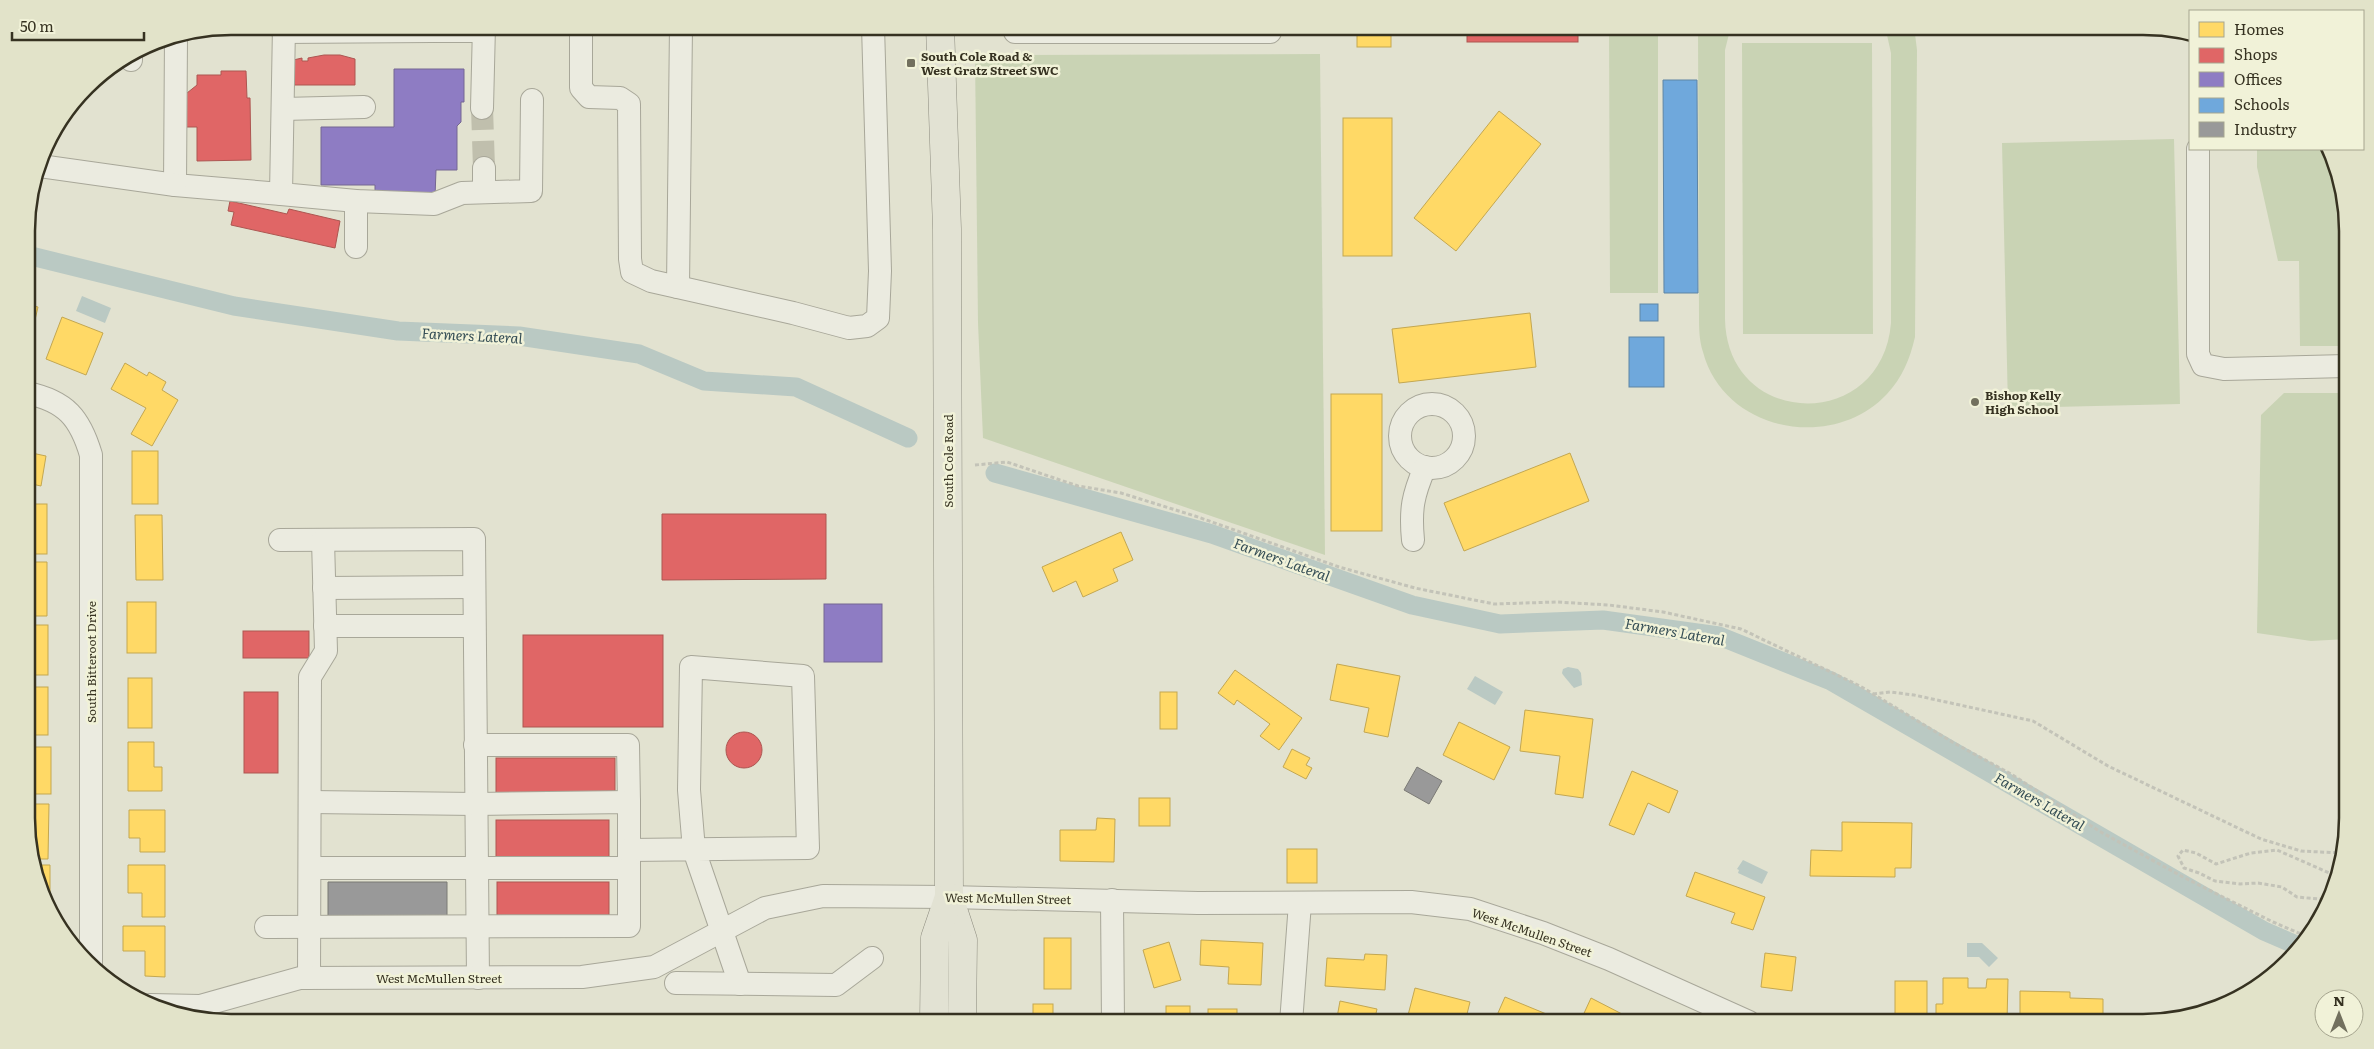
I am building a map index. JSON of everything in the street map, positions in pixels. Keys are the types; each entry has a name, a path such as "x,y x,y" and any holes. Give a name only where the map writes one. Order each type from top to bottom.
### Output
{"main road":[{"name":"South Cole Road","path":"940,35 947,229 949,897 963,940 962,1014"},
{"name":"South Cole Road","path":"934,1014 934,938 949,897"}],"street":[{"path":"281,194 283,35"},
{"path":"482,108 484,35"},
{"path":"581,35 581,88 589,97 620,98 629,104 630,259 632,272 651,281 793,313 849,328 867,326 878,318 880,270 873,35"},
{"path":"678,287 681,35"},
{"path":"175,185 176,43"},
{"path":"46,167 175,185 356,201 434,204 462,193 532,191 532,100"},
{"path":"283,109 364,107"},
{"path":"2198,150 2198,354 2203,365 2224,369 2339,366"},
{"path":"484,168 484,191"},
{"path":"356,201 356,247"},
{"name":"South Bitteroot Drive","path":"35,394 44,396 64,407 77,420 91,455 91,956"},
{"path":"1413,540 1410,514 1416,488 1425,467"},
{"path":"280,540 474,539 478,978"},
{"path":"309,978 310,677 326,651 323,540"},
{"path":"324,588 474,587"},
{"path":"325,626 474,626"},
{"path":"310,868 476,868 629,859 694,850 808,848 803,676 691,667 689,790 694,850 740,984"},
{"path":"266,927 477,928 629,926 628,745 476,745"},
{"path":"310,802 476,804 629,802"},
{"name":"West McMullen Street","path":"174,1005 200,1006 300,978 582,977 654,967 765,908 823,896 1112,900 1198,904 1411,902 1470,909 1543,933 1731,1014"},
{"path":"1112,900 1114,1014"},
{"path":"1292,1014 1300,903"},
{"path":"676,983 836,985 872,958"}],"path":[{"path":"975,465 1007,462 1078,486 1121,493 1195,516 1339,567 1415,588 1494,604 1556,602 1609,605 1663,612 1740,629 1817,664 1873,694 2012,774 2099,831 2183,877 2301,934"},
{"path":"1873,694 1890,692 1914,695 2033,721 2108,766 2262,839 2301,851 2336,853"},
{"path":"2321,899 2297,897 2282,887 2258,883 2240,884 2215,881 2184,868 2178,856 2183,850 2196,853 2216,864 2251,853 2277,850 2331,874"}],"green space":[{"path":"1609,35 1658,35 1658,293 1610,293"},
{"path":"1698,35 1729,35 1725,50 1725,319 1732,355 1751,382 1776,398 1805,404 1835,399 1862,384 1881,359 1891,323 1891,53 1887,35 1915,35 1917,50 1915,337 1905,368 1897,381 1887,394 1864,412 1838,423 1811,427 1783,425 1756,416 1733,400 1715,379 1703,352 1699,324"},
{"path":"1742,43 1872,43 1873,334 1743,334"},
{"path":"1320,54 1325,555 983,438 978,323 975,55"},
{"path":"2174,139 2180,404 2008,408 2002,143"},
{"path":"2257,150 2322,150 2329,168 2339,218 2339,346 2300,346 2299,261 2278,261 2257,167"},
{"path":"2284,393 2339,393 2339,639 2311,641 2257,633 2261,415"}],"shaded area":[{"path":"82,296 111,308 105,323 76,311"},
{"path":"1568,667 1578,669 1581,673 1582,685 1574,688 1564,676 1562,673 1563,669"},
{"path":"1475,676 1503,692 1495,705 1467,689"},
{"path":"1743,860 1768,872 1762,884 1738,873 1739,870 1737,869"},
{"path":"1967,943 1982,943 1998,958 1989,967 1979,957 1967,957"}],"building: Homes":[{"path":"1357,35 1391,35 1391,47 1357,47"},
{"path":"1499,111 1541,144 1456,251 1414,218"},
{"path":"1343,118 1392,118 1392,256 1343,256"},
{"path":"35,306 38,307 35,320"},
{"path":"1530,313 1536,367 1399,383 1392,329"},
{"path":"62,317 103,333 86,375 46,359"},
{"path":"125,363 147,376 149,372 166,382 162,390 178,400 152,446 131,434 146,408 111,389"},
{"path":"1331,394 1382,394 1382,531 1331,531"},
{"path":"132,451 158,451 158,504 132,504"},
{"path":"1570,453 1589,501 1464,551 1444,503"},
{"path":"35,454 46,456 41,486 35,485"},
{"path":"35,504 47,504 47,554 35,554"},
{"path":"135,515 162,515 163,580 136,580"},
{"path":"1121,532 1133,560 1113,569 1118,581 1083,597 1076,581 1053,592 1042,567"},
{"path":"35,562 47,562 47,616 35,616"},
{"path":"127,602 156,602 156,653 127,653"},
{"path":"35,625 48,625 48,675 35,675"},
{"path":"1337,664 1400,676 1388,737 1364,732 1369,708 1330,700"},
{"path":"1235,670 1302,718 1279,750 1260,736 1270,724 1237,700 1234,705 1218,693"},
{"path":"128,678 152,678 152,728 128,728"},
{"path":"35,687 48,687 48,735 35,735"},
{"path":"1160,692 1177,692 1177,729 1160,729"},
{"path":"1525,710 1593,719 1583,798 1555,794 1560,756 1520,751"},
{"path":"1459,722 1510,747 1494,780 1443,755"},
{"path":"128,742 154,742 154,767 162,767 162,791 128,791"},
{"path":"35,747 51,747 51,794 35,794"},
{"path":"1292,749 1310,758 1306,765 1312,768 1306,779 1283,767"},
{"path":"1632,771 1678,791 1669,813 1648,803 1634,835 1609,825"},
{"path":"1139,798 1170,798 1170,826 1139,826"},
{"path":"35,804 49,804 48,859 40,859 35,831"},
{"path":"129,810 165,810 165,852 140,852 140,838 129,838"},
{"path":"1097,818 1115,819 1114,862 1060,861 1060,830 1096,830"},
{"path":"1842,822 1912,823 1911,868 1895,868 1895,877 1810,876 1811,850 1842,851"},
{"path":"1287,849 1317,849 1317,883 1287,883"},
{"path":"41,865 50,865 50,893"},
{"path":"128,865 165,865 165,917 142,917 142,893 128,893"},
{"path":"1695,872 1765,897 1753,930 1731,923 1735,913 1686,896"},
{"path":"123,926 165,926 165,977 145,976 145,951 123,951"},
{"path":"1044,938 1071,938 1071,989 1044,989"},
{"path":"1201,940 1263,943 1261,985 1228,984 1229,967 1200,965"},
{"path":"1169,942 1181,980 1154,988 1143,950"},
{"path":"1765,953 1796,957 1792,991 1761,987"},
{"path":"1365,954 1387,955 1385,990 1325,986 1327,958 1364,960"},
{"path":"1943,978 1968,978 1968,988 1986,988 1987,979 2008,979 2007,1014 1936,1014 1936,1004 1943,1004"},
{"path":"1895,981 1927,981 1927,1014 1895,1014"},
{"path":"1415,988 1470,1002 1467,1014 1408,1014"},
{"path":"2020,991 2070,992 2070,998 2103,999 2103,1014 2020,1014"},
{"path":"1505,997 1546,1014 1498,1014"},
{"path":"1591,998 1622,1014 1584,1014"},
{"path":"1340,1001 1377,1009 1376,1014 1338,1014"},
{"path":"1033,1004 1053,1004 1053,1014 1033,1014"},
{"path":"1166,1006 1190,1006 1190,1014 1166,1014"},
{"path":"1208,1009 1237,1009 1237,1014 1208,1014"}],"building: Shops":[{"path":"1467,35 1578,35 1578,42 1467,42"},
{"path":"340,55 355,59 355,85 289,85 289,61 302,58 302,61 308,61 308,58"},
{"path":"221,71 246,71 247,98 250,98 251,160 197,161 197,127 183,127 182,97 197,85 197,75 221,75"},
{"path":"230,201 287,214 289,209 340,221 335,248 231,225 234,212 228,211"},
{"path":"662,514 826,514 826,579 662,580"},
{"path":"243,631 309,631 309,658 243,658"},
{"path":"523,635 663,635 663,727 523,727"},
{"path":"244,692 278,692 278,773 244,773"},
{"path":"744,732 756,738 762,750 756,762 744,768 732,762 726,750 732,738"},
{"path":"496,758 615,758 615,796 496,796"},
{"path":"496,820 609,820 609,857 496,857"},
{"path":"497,882 609,882 609,920 497,920"}],"building: Offices":[{"path":"394,69 464,69 464,102 461,102 461,122 457,126 457,170 436,170 435,197 375,196 375,185 321,185 321,127 394,127"},
{"path":"824,604 882,604 882,662 824,662"}],"building: Schools":[{"path":"1663,80 1697,80 1698,293 1664,293"},
{"path":"1640,304 1658,304 1658,321 1640,321"},
{"path":"1629,337 1664,337 1664,387 1629,387"}],"building: Industry":[{"path":"1417,767 1442,781 1429,804 1404,790"},
{"path":"328,882 447,882 447,921 328,920"}],"waterway":[{"name":"Farmers Lateral","path":"35,257 234,306 398,331 519,336 639,354 704,381 796,387 908,438"},
{"name":"Farmers Lateral","path":"995,473 1212,534 1412,605 1500,624 1603,620 1719,636 1831,681 2264,931 2293,944"}],"tunnel":[{"path":"482,108 484,168"}],"place":[{"name":"South Cole Road & West Gratz Street SWC","path":"911,63"},
{"name":"Bishop Kelly High School","path":"1975,402"}]}
